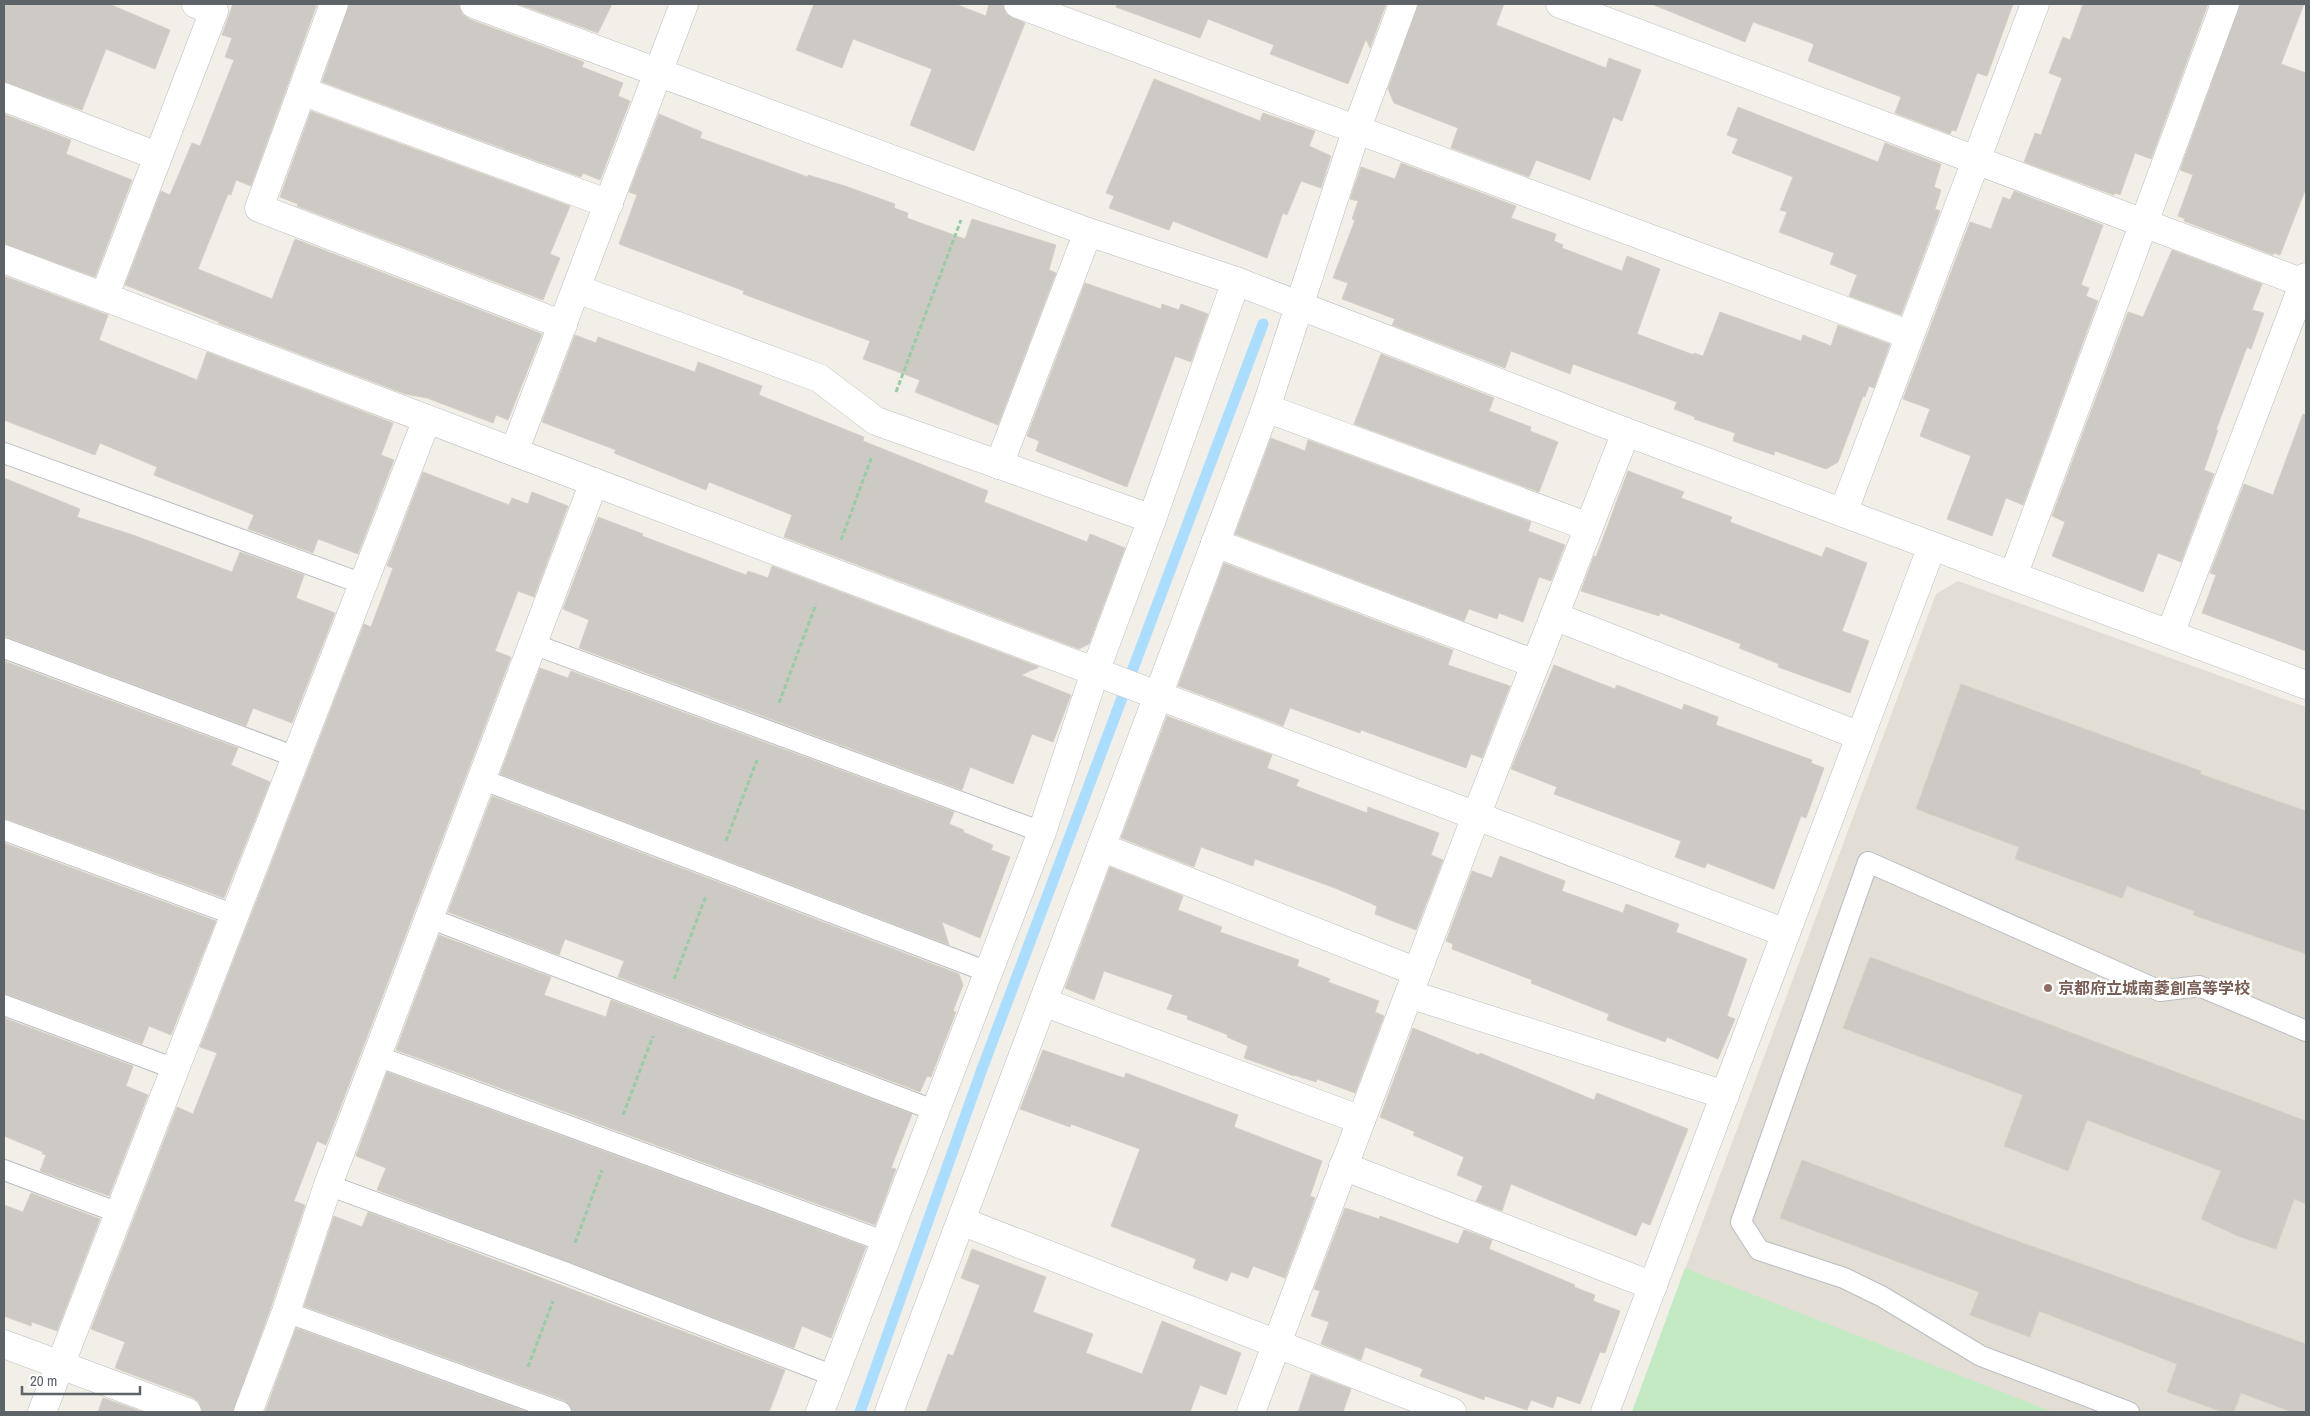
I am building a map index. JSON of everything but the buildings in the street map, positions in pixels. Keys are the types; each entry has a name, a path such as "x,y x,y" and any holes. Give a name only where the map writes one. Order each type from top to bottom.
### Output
{"street":[{"path":"104,297 214,11 196,4"},
{"path":"334,4 259,208 563,325"},
{"path":"474,4 1088,232 1236,281 1626,432 2306,685"},
{"path":"514,452 684,4"},
{"path":"1018,4 1357,128 1910,335"},
{"path":"889,1412 1266,408 1357,128 1403,4"},
{"path":"1560,4 2305,281 2170,634"},
{"path":"1843,513 2035,4"},
{"path":"2013,576 2225,4"},
{"path":"302,91 609,204"},
{"path":"4,98 157,156"},
{"path":"999,465 1088,232"},
{"path":"4,259 1786,933"},
{"path":"820,1412 1042,832 1095,672 1152,519 1236,281"},
{"path":"577,289 819,378 884,424 1152,519"},
{"path":"1266,408 1589,527"},
{"path":"42,1412 427,419"},
{"path":"1251,1412 1476,816 1626,432"},
{"path":"248,1412 286,1312 328,1185 594,482"},
{"path":"1215,543 1535,664"},
{"path":"1605,1412 1932,546"},
{"path":"1554,616 1860,736"},
{"path":"1100,847 1413,983 1725,1095"},
{"path":"1043,1002 1361,1120"},
{"path":"1343,1166 1653,1286"},
{"path":"961,1221 1452,1412"},
{"path":"4,1344 186,1412"}],"lane":[{"path":"4,453 363,584"},
{"path":"533,644 1042,832"},
{"path":"4,648 296,757"},
{"path":"481,779 988,972"},
{"path":"4,830 235,915"},
{"path":"2129,1412 1981,1356 1881,1296 1844,1278 1759,1250 1741,1222 1868,862 2160,991 2199,986 2306,1031"},
{"path":"429,918 936,1111"},
{"path":"4,1005 175,1070"},
{"path":"377,1056 886,1242"},
{"path":"4,1170 119,1213"},
{"path":"328,1185 564,1272 834,1376"},
{"path":"286,1312 560,1412"}],"path":[{"path":"517,1396 973,190"}],"shaded area":[{"name":"京都府立城南菱創高等学校","path":"1958,581 2306,707 2306,1412 1632,1412 1936,594"}],"green space":[{"path":"1685,1268 2053,1412 1632,1412"}],"waterway":[{"path":"860,1412 982,1069 1263,324"}],"place":[{"name":"京都府立城南菱創高等学校","path":"2048,988"}]}
